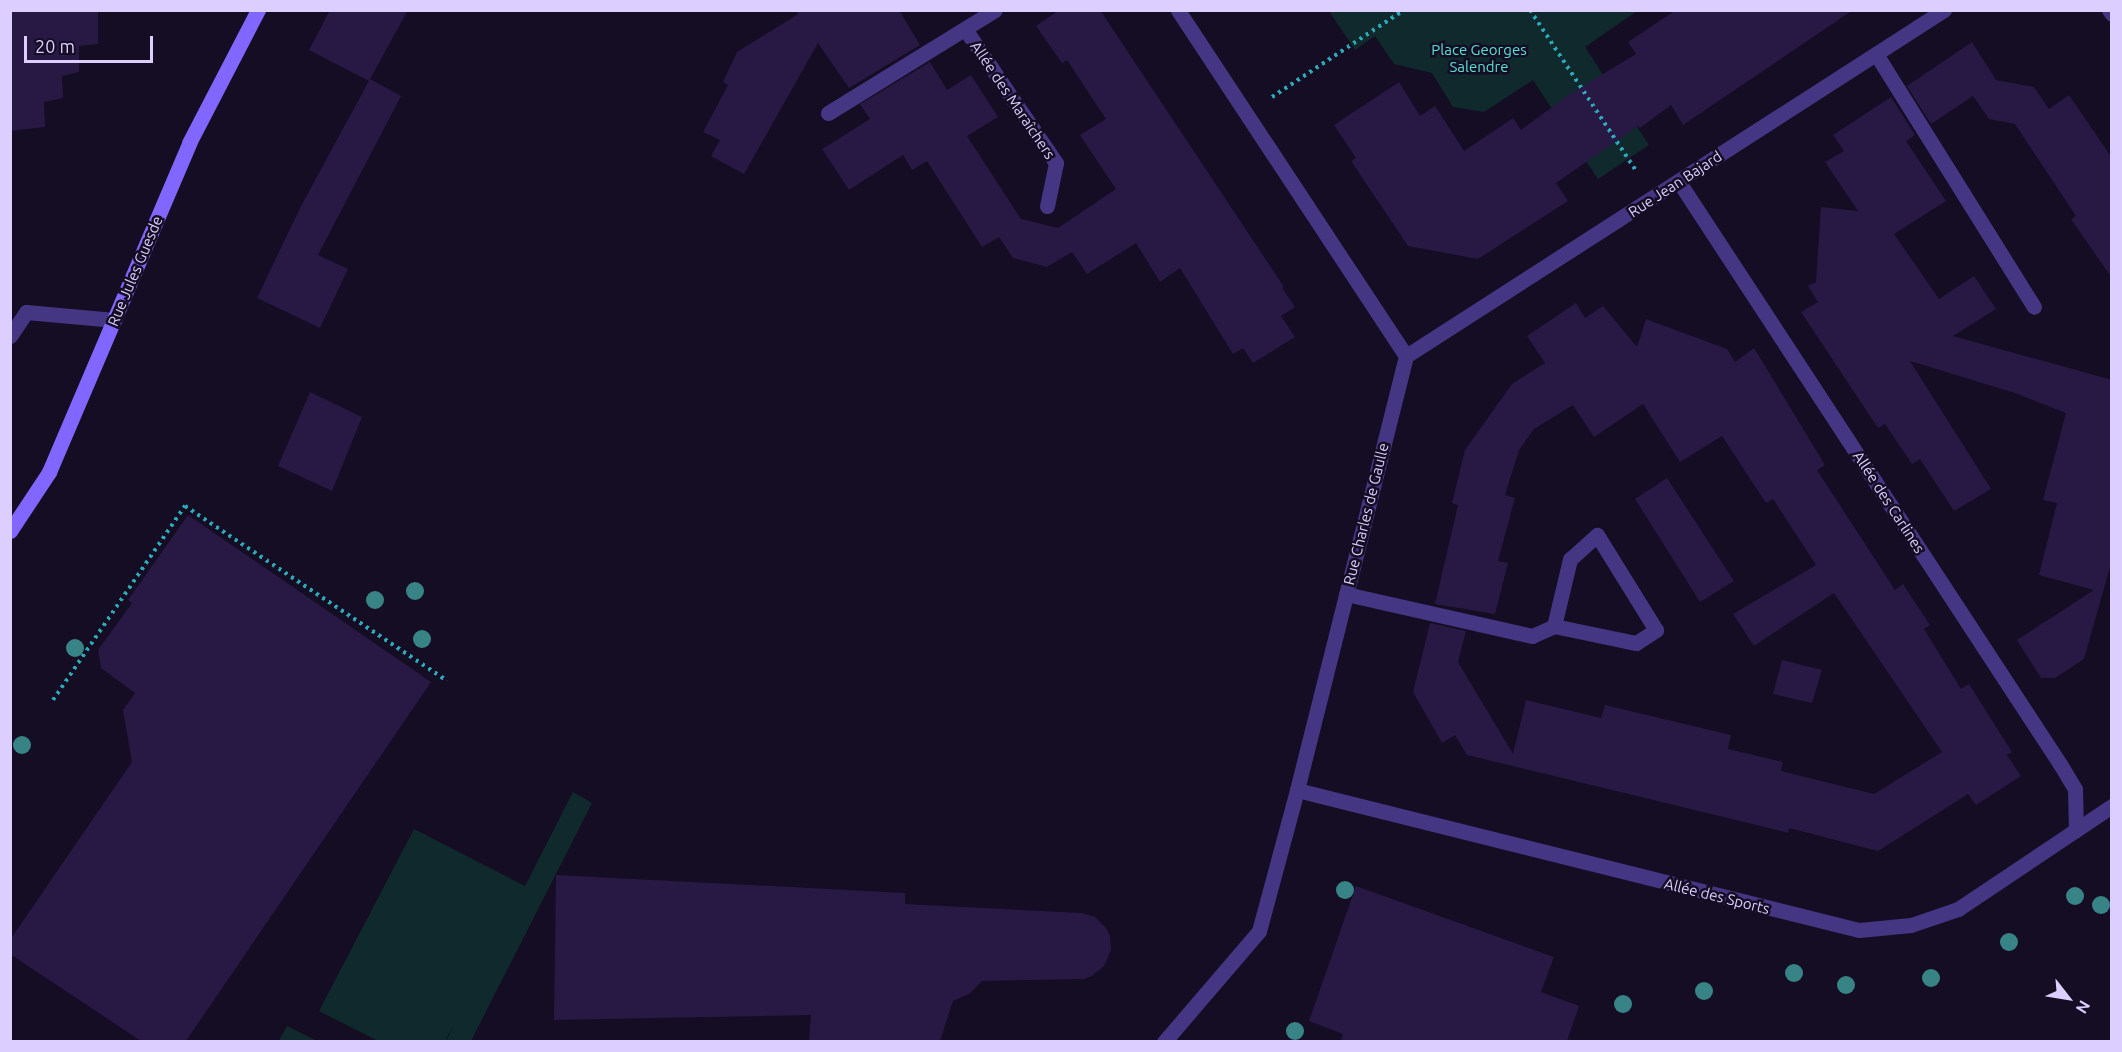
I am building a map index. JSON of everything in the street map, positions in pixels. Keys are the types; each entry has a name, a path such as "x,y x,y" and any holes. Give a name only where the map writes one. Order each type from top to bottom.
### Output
{"street":[{"name":"Rue Jules Guesde","path":"10,531 49,472 189,143 258,10"},
{"name":"Allée des Maraîchers","path":"828,113 995,10"},
{"path":"1178,10 1406,356"},
{"name":"Rue Jean Bajard","path":"1406,356 1944,10"},
{"path":"2109,10 2112,14"},
{"name":"Allée des Maraîchers","path":"965,30 1056,163 1047,206"},
{"path":"1876,54 2034,307"},
{"name":"Allée des Carlines","path":"1679,182 2060,764 2075,789 2076,830"},
{"path":"10,336 26,312 115,320"},
{"name":"Rue Charles de Gaulle","path":"1164,1041 1259,931 1297,790 1406,356"},
{"path":"1346,594 1532,636 1554,626 1636,643 1656,630 1597,535 1570,559 1554,626"},
{"name":"Allée des Sports","path":"1297,790 1859,930 1911,925 1958,909 2112,806"}],"path":[{"path":"1246,114 1404,10"},
{"path":"1530,10 1654,197"},
{"path":"53,700 185,506 447,681"}],"green space":[{"name":"Place Georges Salendre","path":"1329,11 1637,11 1585,47 1649,145 1598,179 1533,80 1484,112 1453,107 1432,73 1394,64 1375,36 1355,50"},
{"path":"573,792 592,803 471,1041 446,1041 455,1023 445,1041 378,1041 319,1011 414,829 525,886"},
{"path":"287,1026 317,1041 279,1041"}],"building":[{"path":"10,10 98,10 98,44 79,46 79,72 62,76 63,98 44,102 45,127 10,131"},
{"path":"330,10 408,10 369,81 309,50"},
{"path":"796,10 899,10 920,45 849,88 818,43 744,174 711,156 720,140 703,132 728,85 723,82 737,52 798,14"},
{"path":"1059,10 1100,10 1284,287 1282,288 1295,307 1281,316 1295,337 1253,363 1243,348 1233,354 1180,268 1160,282 1136,243 1087,274 1072,252 1047,267 1013,258 999,237 982,247 927,161 912,170 903,155 849,190 822,149 870,119 860,104 930,62 947,90 971,75 998,117 967,136 1021,219 1058,228 1116,189 1080,135 1106,119 1067,60 1062,63 1036,26"},
{"path":"1676,10 1853,10 1683,125 1671,105 1640,128 1638,126 1556,183 1568,201 1478,259 1408,246 1351,161 1356,158 1334,125 1399,82 1420,116 1435,106 1464,151 1513,118 1521,130 1570,94 1636,54 1628,42"},
{"path":"1972,42 1996,80 2034,87 2049,109 2069,95 2112,158 2112,278 2071,219 2076,216 2015,124 1989,119 1973,96 1931,124 1907,86"},
{"path":"370,79 401,96 318,255 348,269 320,328 257,298 300,208"},
{"path":"1891,97 1915,135 1906,141 1946,201 1894,234 1939,299 1974,276 1996,309 1953,336 2112,380 2112,560 2084,659 2055,678 2041,678 2017,640 2094,590 2039,575 2057,503 2043,500 2066,413 2015,393 1910,361 1991,489 1954,511 1920,459 1912,464 1885,424 1878,428 1801,312 1818,302 1808,286 1816,282 1821,207 1858,211 1825,162 1844,151 1833,135"},
{"path":"1576,303 1585,318 1603,306 1637,347 1646,319 1727,349 1735,362 1754,348 1825,465 1817,470 1895,590 1903,584 1930,625 1924,629 1961,689 1969,684 2012,752 2007,755 2021,776 1976,805 1968,794 1878,851 1789,828 1788,833 1467,755 1455,735 1442,743 1413,692 1430,623 1466,631 1458,662 1513,754 1526,700 1601,718 1605,705 1731,735 1728,749 1783,762 1781,771 1874,794 1942,752 1834,593 1754,646 1733,614 1816,565 1773,499 1766,503 1722,436 1680,462 1643,404 1594,437 1573,405 1534,429 1519,450 1505,495 1515,498 1498,561 1508,563 1495,614 1435,604 1458,505 1452,503 1465,450 1512,384 1545,363 1527,336"},
{"path":"310,392 362,417 332,491 278,466"},
{"path":"1667,478 1734,581 1700,602 1635,499"},
{"path":"188,515 431,682 186,1041 141,1041 10,954 10,940 132,762 123,710 135,693 101,668 98,650 132,603 128,600"},
{"path":"1782,660 1822,670 1812,703 1773,694"},
{"path":"556,875 905,893 905,904 1082,913 1095,917 1106,928 1110,936 1111,950 1104,966 1092,976 1084,979 982,981 969,994 953,1001 940,1041 809,1041 811,1015 554,1020"},
{"path":"1356,886 1554,957 1541,992 1579,1006 1567,1041 1341,1041 1343,1034 1309,1021"}]}
